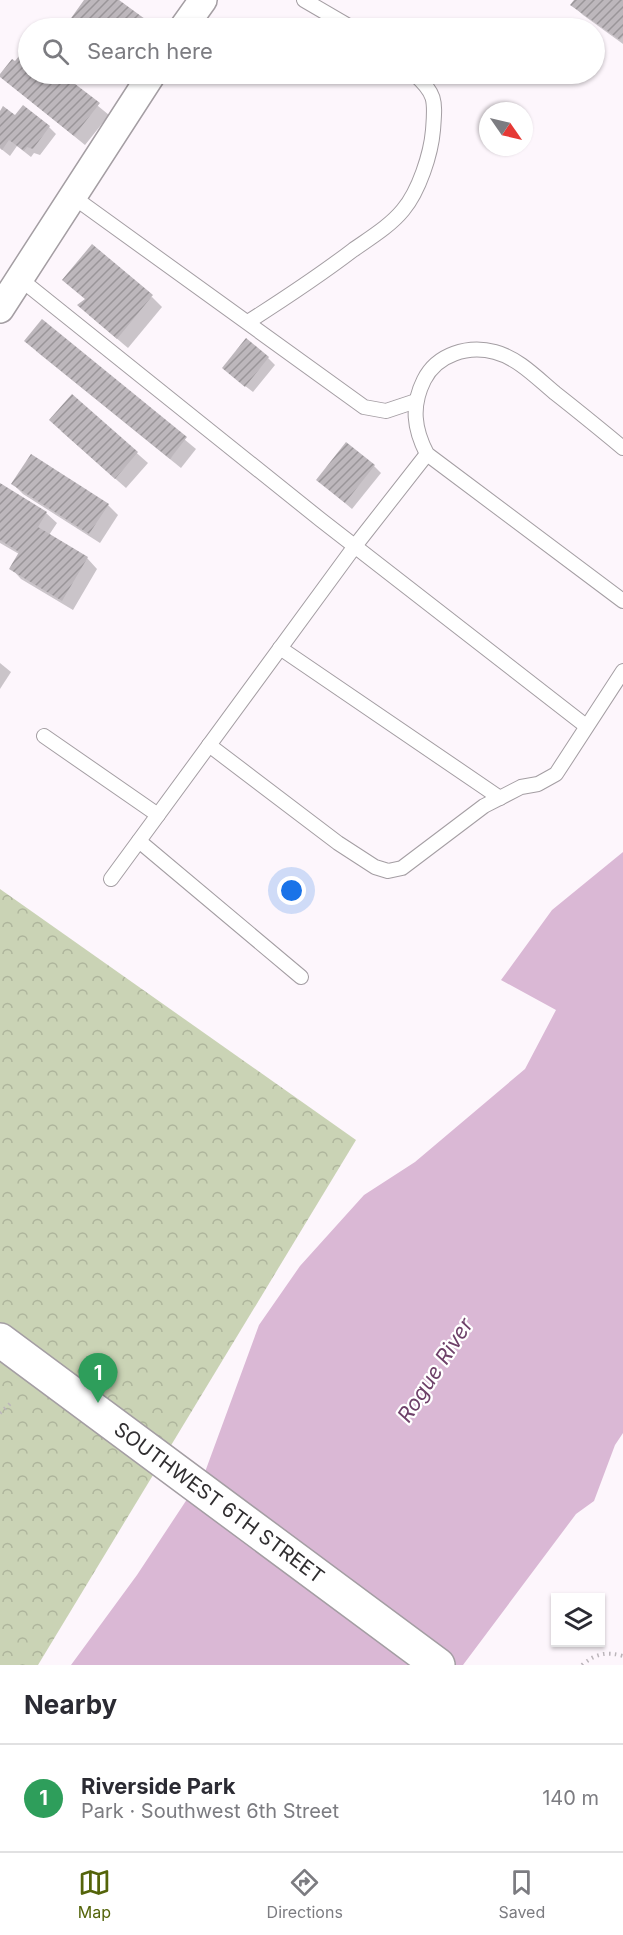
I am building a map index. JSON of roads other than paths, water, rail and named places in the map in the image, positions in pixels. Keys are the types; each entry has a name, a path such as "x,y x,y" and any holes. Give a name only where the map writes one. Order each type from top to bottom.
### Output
{"highway":[{"name":"SOUTHWEST 6TH STREET","path":"5,1344 438,1665"}],"street":[{"path":"190,18 203,0"},
{"path":"0,309 145,84"}],"lane":[{"path":"304,0 335,18"},
{"path":"248,322 312,281 376,234 408,203 432,146 435,100 425,84"},
{"path":"72,196 364,407 386,411 416,401"},
{"path":"19,278 355,546 586,726"},
{"path":"623,448 521,365 496,352 475,349 454,352 439,362 425,378 416,401 417,435 427,454 623,601"},
{"path":"111,879 355,546 427,454"},
{"path":"280,648 500,798"},
{"path":"209,745 338,843 375,867 388,871 402,868 484,806 521,787 538,784 556,774 623,671"},
{"path":"44,736 158,815"},
{"path":"139,841 300,976"}],"water":[{"name":"Rogue River","path":"623,852 623,1433 615,1445 594,1501 576,1514 463,1665 71,1665 137,1575 205,1472 259,1325 300,1266 364,1195 415,1162 525,1069 556,1010 501,980 552,910"}],"place":[{"name":"Riverside Park","path":"98,1403"}]}
